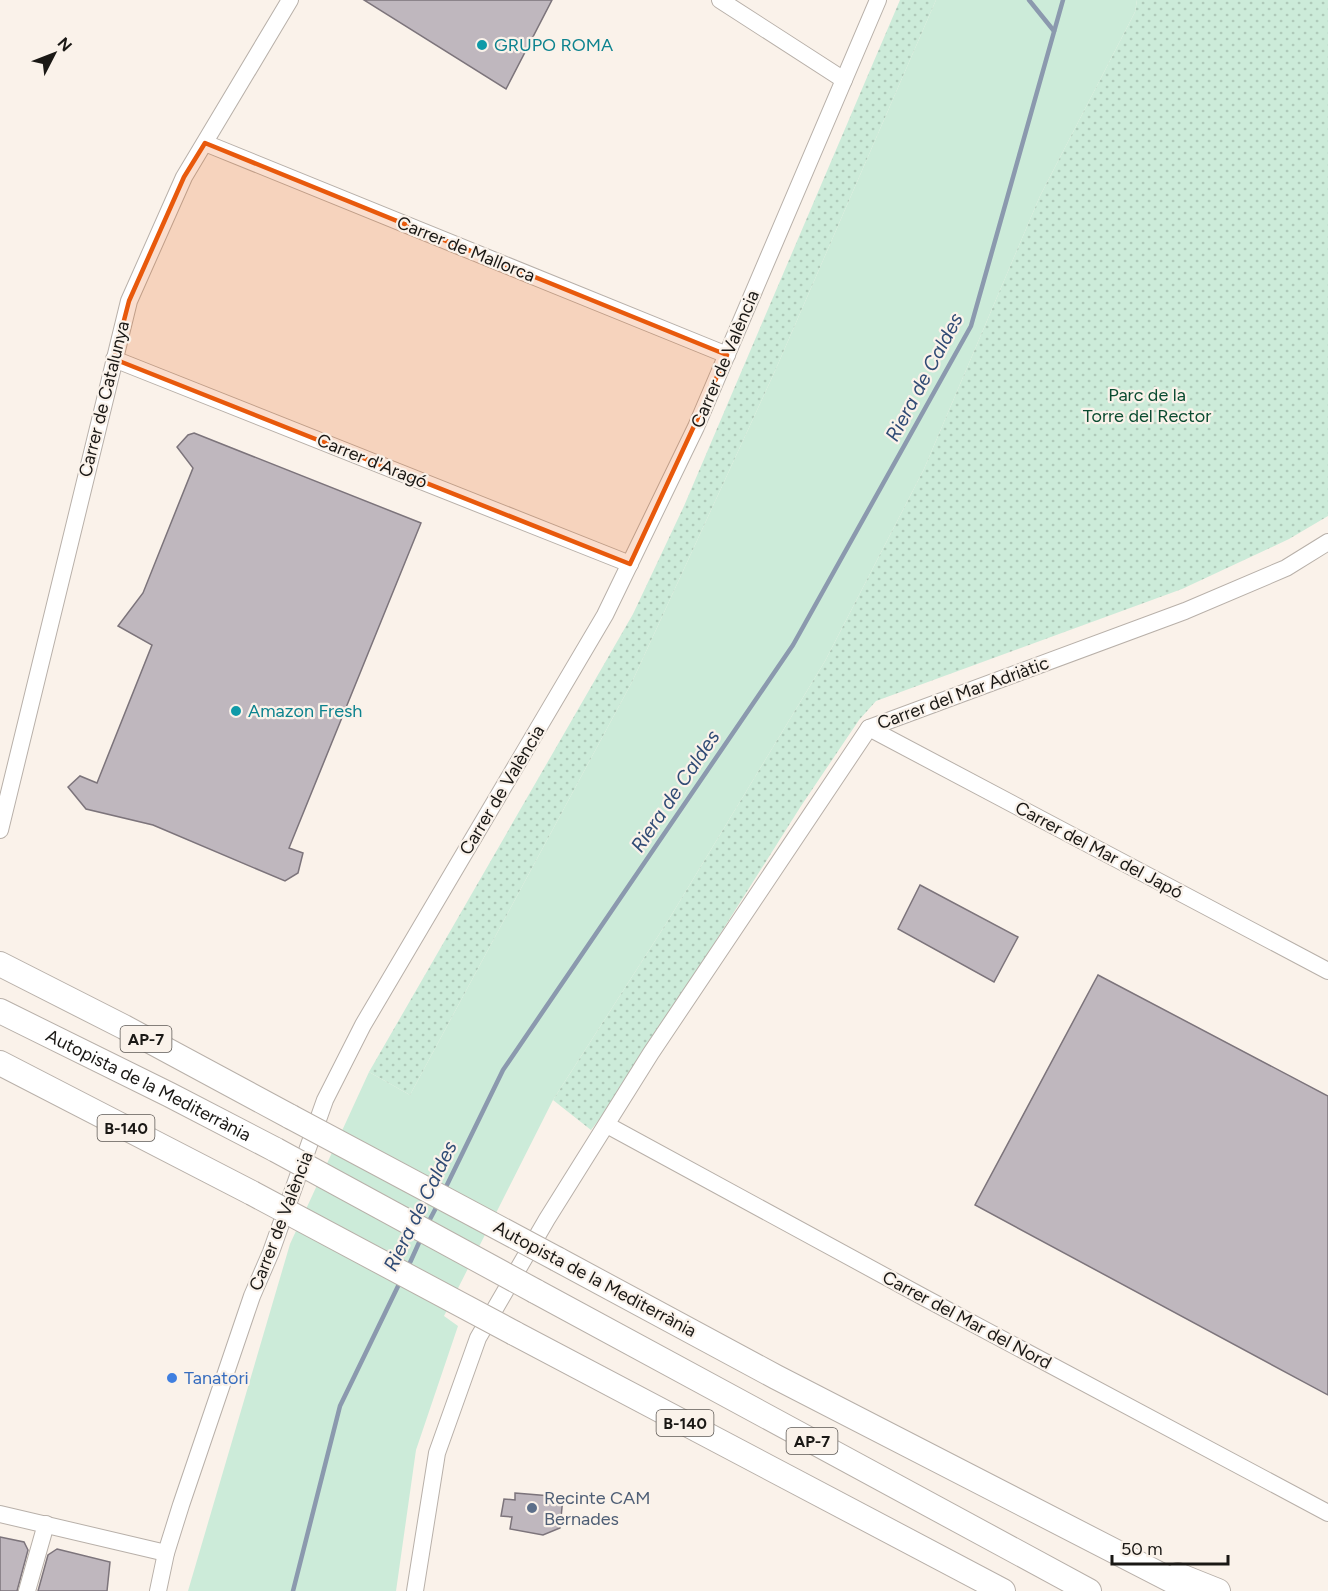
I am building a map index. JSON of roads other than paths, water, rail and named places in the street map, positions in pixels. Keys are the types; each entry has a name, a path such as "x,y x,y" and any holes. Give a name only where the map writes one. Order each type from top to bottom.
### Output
{"highway":[{"name":"Autopista de la Mediterrània","path":"0,963 124,1027 776,1377 1192,1591"},
{"name":"Autopista de la Mediterrània","path":"0,1011 160,1089 276,1150 1089,1591"},
{"name":"B-140","path":"0,1063 252,1193 1003,1591"},
{"path":"1104,1544 1218,1591"}],"street":[{"name":"Carrer de Catalunya","path":"0,830 129,301 184,177 290,0"},
{"path":"720,0 844,80"},
{"name":"Carrer de València","path":"158,1591 166,1553 252,1296 271,1252 326,1100 347,1054 378,998 605,615 696,427 878,0"},
{"name":"Carrer de Mallorca","path":"205,143 727,356"},
{"name":"Carrer d'Aragó","path":"114,359 630,564"},
{"name":"Carrer del Mar Adriàtic","path":"415,1591 437,1453 478,1338 548,1219 651,1053 869,728 1185,612 1286,568 1328,542"},
{"name":"Carrer del Mar del Japó","path":"869,728 1328,971"},
{"name":"Carrer del Mar del Nord","path":"607,1125 1328,1514"},
{"path":"0,1514 166,1553"},
{"path":"27,1591 46,1524"}],"waterway":[{"path":"1029,0 1054,31"},
{"name":"Riera de Caldes","path":"444,1191 503,1070 793,645 971,326 1063,0"},
{"name":"Riera de Caldes","path":"428,1223 438,1204"},
{"name":"Riera de Caldes","path":"408,1267 422,1236"},
{"name":"Riera de Caldes","path":"293,1591 340,1406 401,1280"}],"place":[{"name":"GRUPO ROMA","path":"482,45"},
{"name":"Amazon Fresh","path":"236,711"},
{"name":"Tanatori","path":"172,1378"},
{"name":"Recinte CAM Bernades","path":"532,1508"}],"park label":[{"name":"Parc de la Torre del Rector","path":"1147,405"}]}
